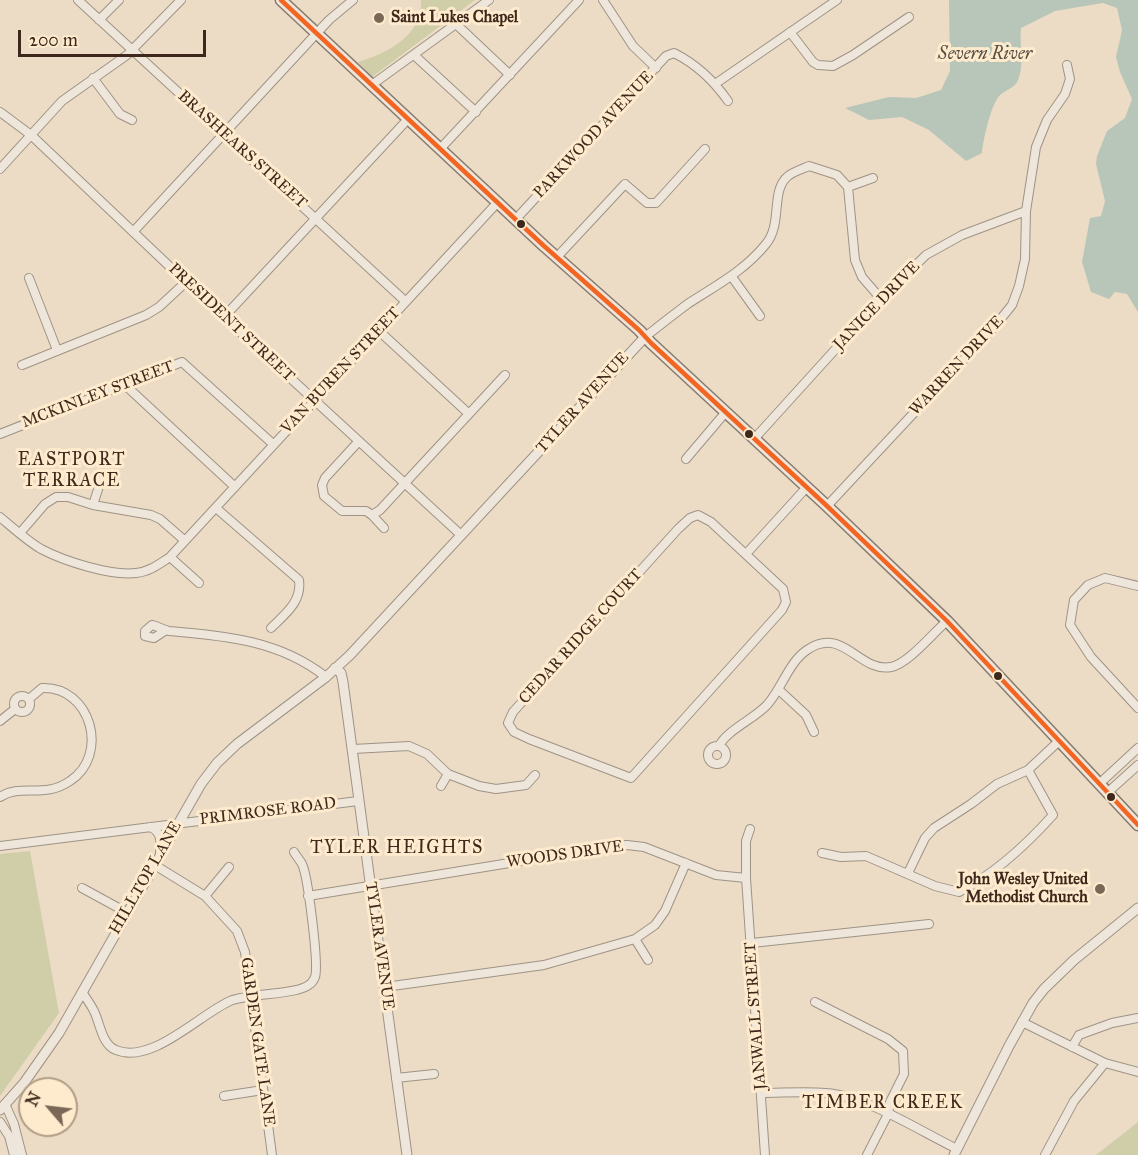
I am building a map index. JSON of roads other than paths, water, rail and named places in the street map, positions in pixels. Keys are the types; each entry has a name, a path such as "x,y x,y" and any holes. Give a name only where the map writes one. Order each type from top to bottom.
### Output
{"main road":[{"path":"280,0 557,257 591,285 947,621 1138,825"}],"street":[{"name":"BRASHEARS STREET","path":"78,0 405,301"},
{"path":"99,20 119,0"},
{"path":"0,169 62,101 132,51 181,0"},
{"path":"133,232 328,20 353,0"},
{"path":"373,84 489,0"},
{"path":"440,149 579,0"},
{"path":"603,0 633,46 656,68"},
{"path":"729,101 715,84 837,0"},
{"path":"790,32 813,62 818,65 833,66 853,55 909,16"},
{"path":"456,24 510,75"},
{"name":"PARKWOOD AVENUE","path":"516,219 666,56 674,53 686,59 715,84"},
{"path":"414,55 476,112"},
{"name":"WARREN DRIVE","path":"827,506 1012,305 1020,286 1025,259 1026,211 1036,147 1047,120 1065,94 1070,79 1067,64"},
{"path":"93,78 120,114 132,120"},
{"name":"PRESIDENT STREET","path":"0,112 31,135 186,282 461,535"},
{"path":"225,317 408,118"},
{"path":"557,257 625,184 647,203 656,203 705,149"},
{"name":"TYLER AVENUE","path":"326,677 379,625 645,337 688,304 732,277 752,260 768,241 776,224 779,187 788,176 808,166 837,175 848,187"},
{"path":"873,178 848,187 855,260 862,277 881,299"},
{"name":"VAN BUREN STREET","path":"170,557 498,202"},
{"name":"JANICE DRIVE","path":"754,439 881,299 926,255 962,235 1026,211"},
{"path":"732,277 760,316"},
{"path":"29,278 57,350"},
{"path":"22,365 147,315 159,308 186,282"},
{"path":"378,330 468,413"},
{"name":"MCKINLEY STREET","path":"0,434 182,362 273,444"},
{"path":"372,515 380,510 505,375"},
{"path":"124,384 235,487"},
{"path":"686,459 726,413"},
{"path":"359,441 326,478 322,485 324,496 342,511 366,511 384,528"},
{"path":"93,505 101,480"},
{"path":"746,554 806,488"},
{"path":"20,533 45,504 56,497 69,497 93,505 151,515 160,519 184,540"},
{"path":"216,508 299,580 300,591 296,602 271,628"},
{"name":"CEDAR RIDGE COURT","path":"698,515 711,522 746,554 783,589 786,602 782,610 631,778 514,732 508,723 513,712 690,518 698,515"},
{"path":"0,517 43,550 85,566 136,573 152,569 170,557 200,584"},
{"path":"1138,586 1104,578 1088,585 1074,600 1070,625 1091,657 1138,708"},
{"path":"719,746 726,736 765,707 779,690 800,656 810,648 827,642 839,644 877,666 891,667 905,660 947,621"},
{"path":"166,630 205,633 246,640 302,661 326,677"},
{"name":"TYLER AVENUE","path":"335,668 341,673 343,681 407,1155"},
{"name":"HILLTOP LANE","path":"3,1107 41,1060 201,784 226,755 326,677"},
{"path":"0,721 15,709 14,703 18,697 24,696 29,699 42,688 57,688 74,698 84,709 92,738 89,753 78,775 58,788 34,792 17,790 0,796"},
{"path":"779,690 806,715 814,732"},
{"path":"908,873 925,838 934,828 997,784 1028,770 1059,741"},
{"path":"352,749 409,746 427,754 448,774 479,786 496,789 526,785 536,775"},
{"path":"1099,784 1138,748"},
{"path":"1107,793 1138,765"},
{"path":"822,853 841,857 866,856 935,886 959,892 981,881 1037,833 1053,815 1028,770"},
{"path":"441,786 448,774"},
{"name":"PRIMROSE ROAD","path":"0,846 358,801"},
{"path":"150,827 161,839 160,853"},
{"name":"JANWALL STREET","path":"750,829 746,841 746,878 765,1155"},
{"name":"WOODS DRIVE","path":"308,896 627,845 644,847 716,875 746,878"},
{"path":"82,992 94,1010 107,1043 114,1050 139,1053 153,1048 234,1000 305,988 311,984 315,976 316,962 302,864 294,852"},
{"path":"385,987 544,965 635,939 655,925 665,911 686,863"},
{"name":"GARDEN GATE LANE","path":"153,864 205,896 237,931 245,952 272,1155"},
{"path":"205,896 229,867"},
{"path":"82,888 126,912"},
{"path":"761,1094 827,1093 864,1103 956,1152 1022,1022 1039,996 1059,975 1138,908"},
{"path":"752,943 929,924"},
{"path":"635,939 648,960"},
{"path":"815,1002 888,1039 903,1051 904,1074 890,1102 888,1114 867,1155"},
{"path":"1072,1047 1079,1035 1112,1023 1138,1018"},
{"path":"1022,1022 1104,1063 1137,1069"},
{"path":"1045,1155 1074,1101 1104,1063"},
{"path":"396,1078 434,1074"},
{"path":"224,1096 263,1090"},
{"path":"3,1107 14,1124 22,1155"},
{"path":"0,1122 9,1136 14,1155"}],"water":[{"name":"Severn River","path":"949,0 1138,0 1138,312 1127,294 1115,292 1109,299 1091,292 1082,262 1090,218 1101,216 1105,201 1096,164 1097,156 1107,131 1125,118 1132,99 1116,57 1122,30 1117,8 1103,3 1055,11 1021,28 1021,68 1018,80 1015,85 1000,95 994,106 988,122 982,153 966,161 929,130 902,117 869,120 845,108 889,97 916,98 941,90 950,71"}],"place":[{"name":"Saint Lukes Chapel","path":"379,18"},
{"name":"John Wesley United Methodist Church","path":"1100,889"}],"district":[{"name":"EASTPORT TERRACE","path":"72,471"},
{"name":"TYLER HEIGHTS","path":"397,849"},
{"name":"TIMBER CREEK","path":"883,1104"}]}
